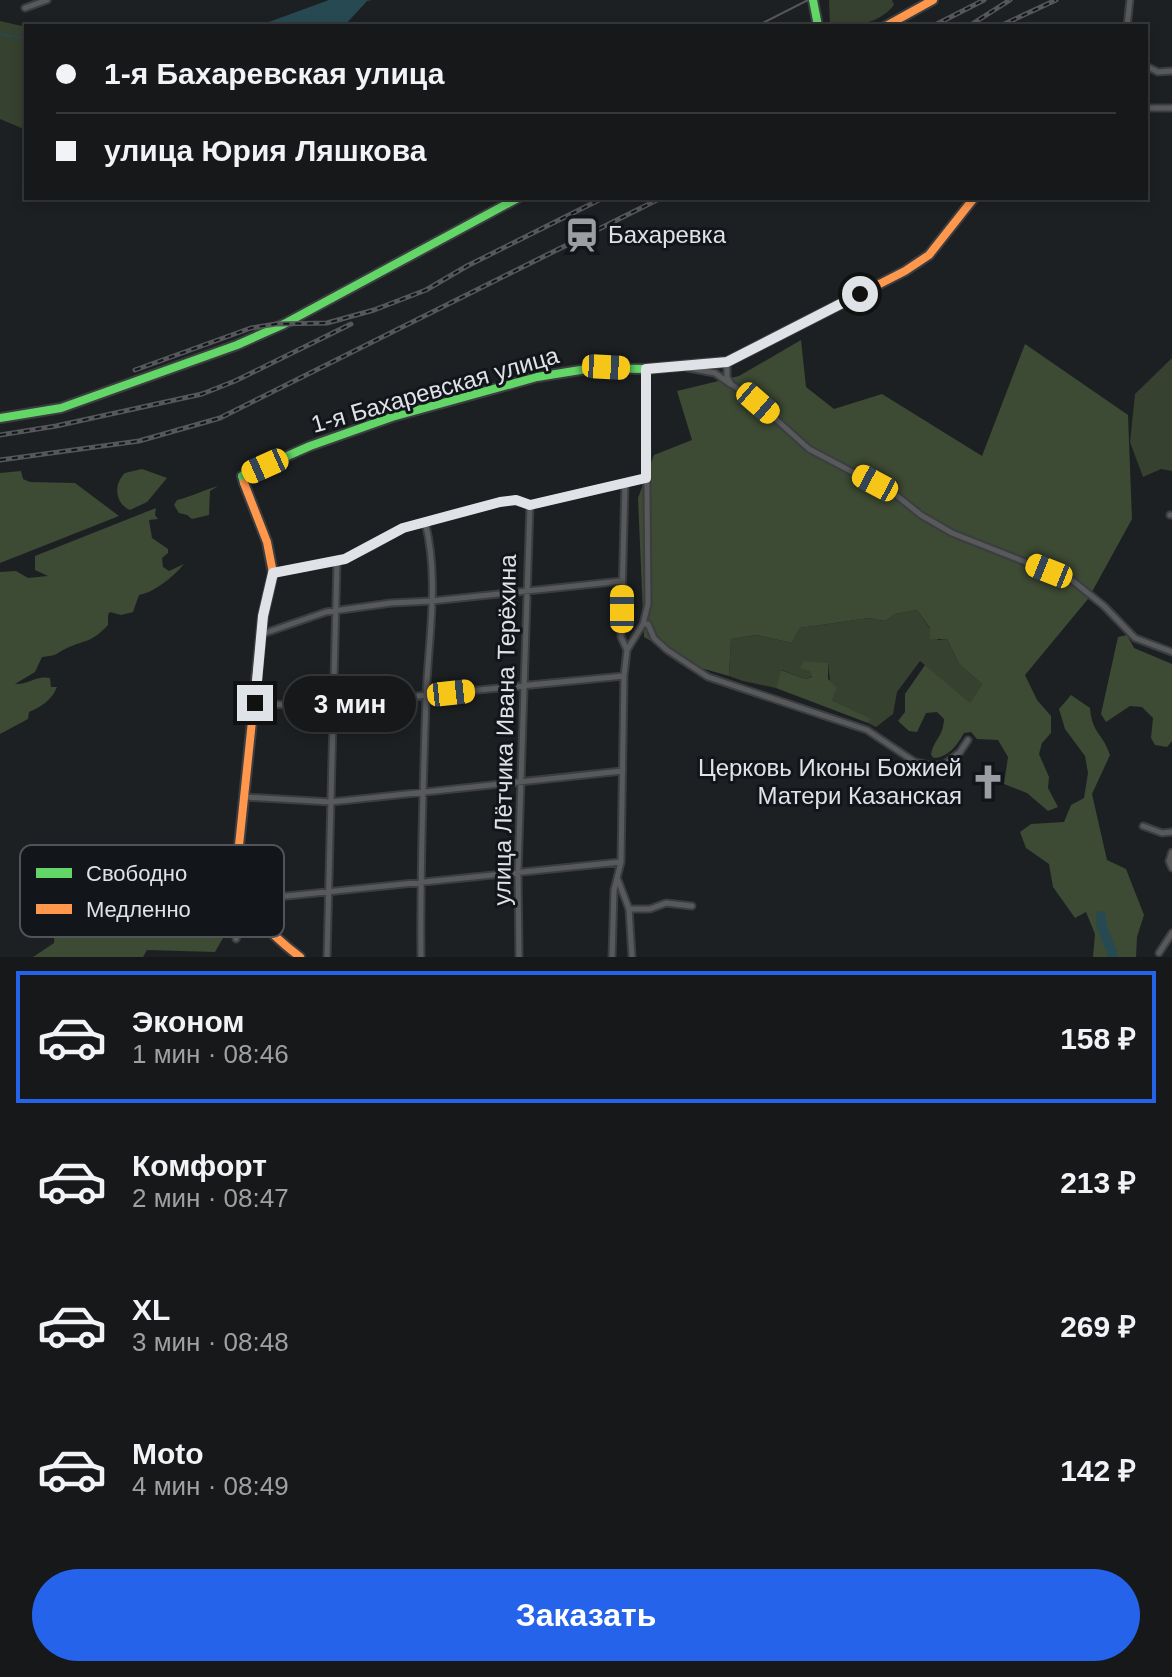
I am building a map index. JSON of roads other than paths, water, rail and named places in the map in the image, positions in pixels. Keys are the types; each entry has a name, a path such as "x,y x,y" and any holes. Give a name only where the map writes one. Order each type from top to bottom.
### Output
{"street":[{"path":"25,8 47,0"},
{"path":"813,0 818,24"},
{"path":"890,24 933,0"},
{"path":"1127,24 1130,0"},
{"path":"1148,67 1158,72 1172,71"},
{"path":"1148,108 1172,108"},
{"path":"0,418 61,408 264,334 514,200"},
{"name":"1-я Бахаревская улица","path":"273,573 264,532 242,476 353,431 519,381 593,368 646,369 727,362 905,271 929,255 972,200"},
{"path":"727,362 727,377 731,384"},
{"path":"685,367 715,373 758,403 809,449 896,495 921,515 952,533 1073,581 1135,638 1172,652"},
{"path":"612,957 614,890 621,862 624,676 627,650 643,624 648,604 646,369"},
{"path":"239,845 265,604 273,573 337,561 364,551 398,530 504,501 521,501 530,505 646,478"},
{"path":"625,483 621,637 627,650"},
{"name":"улица Лётчика Ивана Терёхина","path":"519,957 518,872 530,505"},
{"path":"421,957 420,882 432,601 432,553 425,522"},
{"path":"327,957 337,561"},
{"path":"262,634 337,611 391,603 622,581"},
{"path":"643,624 648,624 654,638 667,650 708,677 867,730 915,762 933,766 945,764 960,752 968,740"},
{"path":"255,703 334,708 426,695 624,676"},
{"path":"244,797 331,802 622,771"},
{"path":"1143,826 1162,833 1172,832"},
{"path":"1172,852 1169,861 1172,868"},
{"path":"284,896 621,862"},
{"path":"618,879 629,909 632,957"},
{"path":"629,909 650,909 666,903 692,906"},
{"path":"1159,953 1172,933"},
{"path":"274,937 300,957"}],"water":[{"path":"329,0 372,0 367,1 346,24 263,24"}],"waterway":[{"path":"0,34 24,39"},
{"path":"1101,916 1113,957"}],"tram line":[{"path":"761,24 808,0"}],"railway":[{"path":"937,24 984,0"},
{"path":"972,24 1010,0"},
{"path":"1004,24 1056,0"},
{"path":"135,370 251,328 327,323 374,310 426,290 599,200"},
{"path":"0,460 139,441 220,418 657,200"},
{"path":"0,435 202,394 351,324"}],"place":[{"name":"Бахаревка","path":"582,235"},
{"name":"Церковь Иконы Божией Матери Казанская","path":"988,782"}]}
